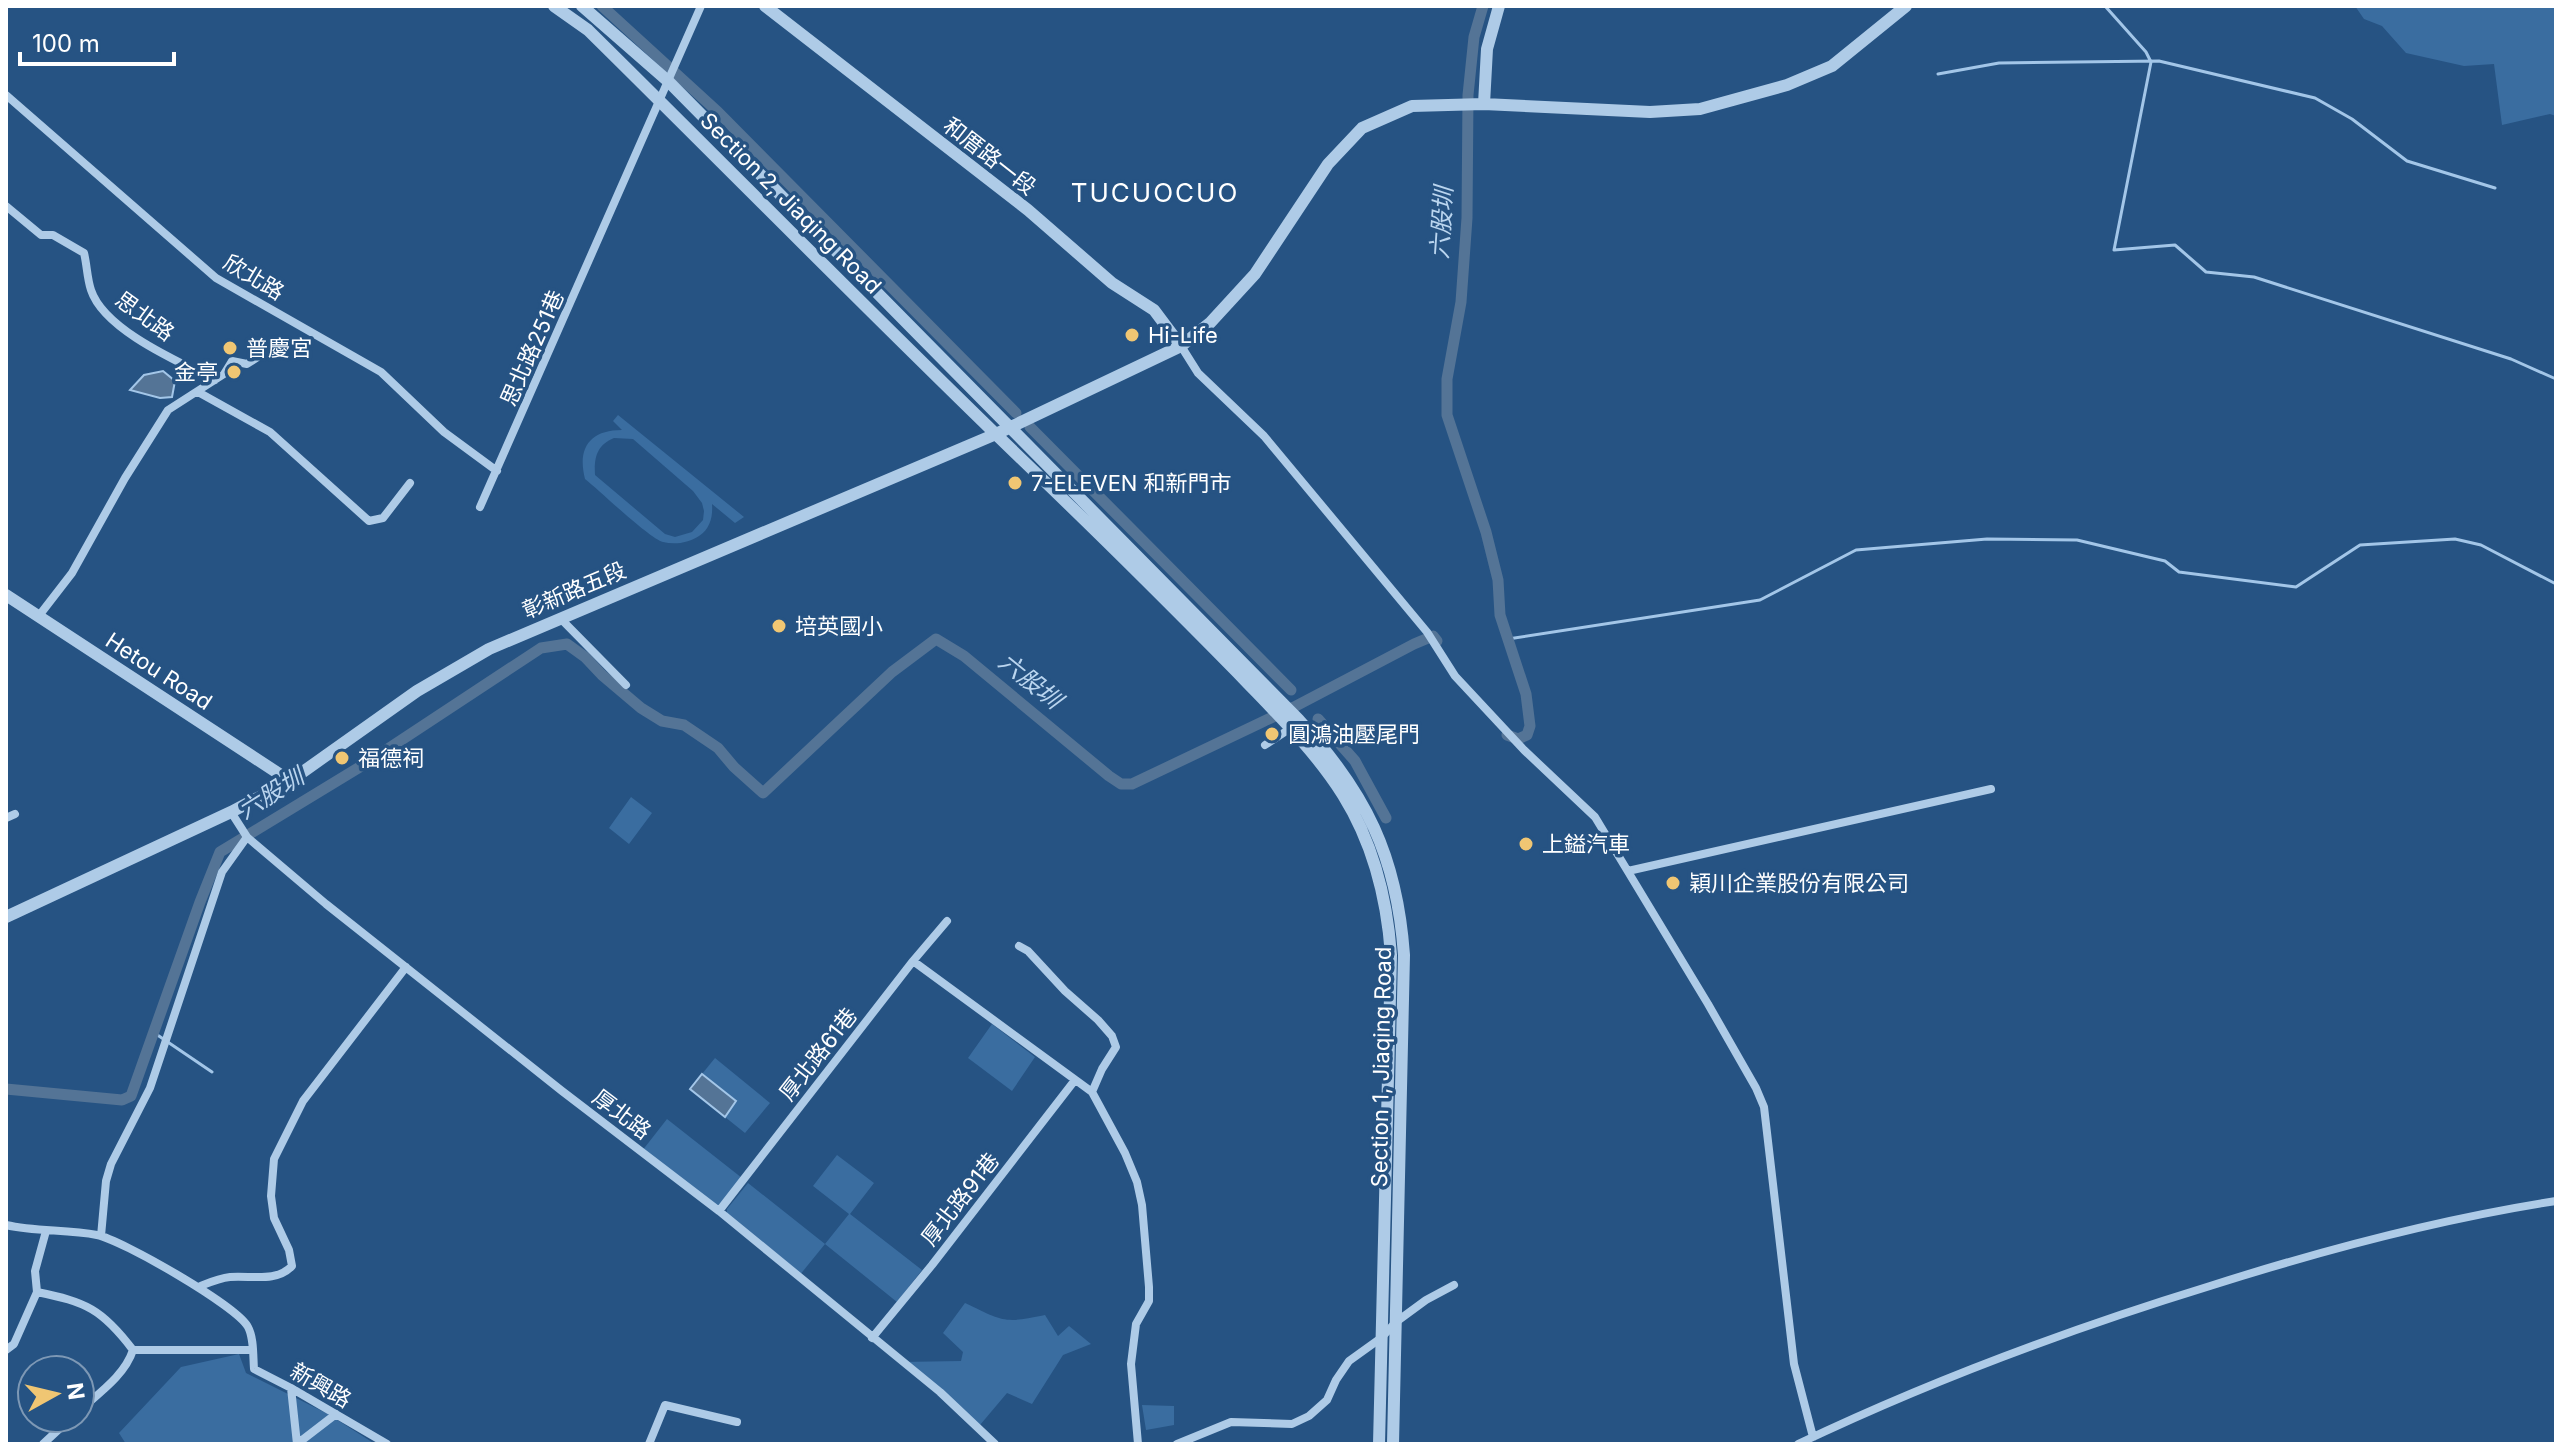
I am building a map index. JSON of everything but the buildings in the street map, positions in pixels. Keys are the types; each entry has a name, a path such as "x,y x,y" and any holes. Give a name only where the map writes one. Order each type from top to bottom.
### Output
{"street":[{"name":"Section 2, Jiaqing Road","path":"554,6 588,30 996,434"},
{"name":"Section 2, Jiaqing Road","path":"582,6 670,78 1009,427"},
{"name":"思北路251巷","path":"480,507 701,6"},
{"name":"和厝路一段","path":"765,6 1028,210 1112,283 1154,310 1181,346"},
{"path":"1484,104 1487,49 1499,6"},
{"name":"彰新路五段","path":"6,917 231,812 290,781 417,691 489,649 996,434 1181,346 1210,323 1255,274 1328,164 1362,128 1412,106 1464,103 1650,112 1700,109 1787,85 1832,66 1906,6"},
{"name":"欣北路","path":"6,95 216,278 381,372 444,432 497,471"},
{"name":"思北路","path":"6,206 41,235 53,235 84,253 91,291 101,308 118,324 172,358 215,380"},
{"path":"1181,346 1198,373 1264,436 1427,632 1455,676 1495,720 1595,817 1715,1016 1764,1107 1794,1364 1813,1437"},
{"path":"38,617 72,573 125,478 168,410 224,374 232,361 247,364 258,357"},
{"path":"198,392 270,432 369,521 383,518 410,483"},
{"path":"1009,427 1269,698"},
{"path":"996,434 1295,724 1265,745"},
{"name":"Hetou Road","path":"6,595 290,781"},
{"path":"560,617 626,685"},
{"name":"Section 1, Jiaqing Road","path":"1295,724 1350,782 1370,818 1390,866 1401,916 1404,1043 1393,1444"},
{"name":"Section 1, Jiaqing Road","path":"1295,724 1344,795 1368,843 1383,894 1389,929 1392,996 1379,1444"},
{"path":"1628,871 1991,789"},
{"name":"厚北路","path":"231,812 247,837 562,1091 719,1211 940,1392 995,1444"},
{"path":"101,1236 106,1181 111,1164 150,1088 222,872 247,837"},
{"name":"厚北路61巷","path":"719,1211 947,921"},
{"path":"1019,946 1028,951 1112,1036 1116,1047 1092,1092"},
{"path":"913,961 1092,1092 1125,1153 1142,1205 1149,1287 1149,1301 1136,1324 1131,1364 1138,1444"},
{"path":"198,1287 228,1277 272,1277 292,1266 289,1250 274,1218 271,1196 274,1159 303,1101 406,967"},
{"name":"厚北路91巷","path":"872,1338 1075,1080"},
{"path":"1798,1444 2044,1342 2164,1300 2303,1257 2484,1212 2556,1201"},
{"path":"6,1225 101,1236 151,1259 198,1287 243,1320 250,1330 252,1350 133,1350"},
{"path":"6,1350 14,1344 37,1292 35,1271 46,1231"},
{"path":"1177,1444 1231,1422 1292,1424 1309,1416 1327,1400 1349,1361 1426,1300 1454,1285"},
{"path":"37,1292 76,1300 96,1310 118,1330 133,1350"},
{"path":"96,1395 117,1375 133,1350"},
{"name":"新興路","path":"252,1350 254,1369 387,1444"},
{"path":"291,1388 297,1444"},
{"path":"649,1444 665,1405 737,1422"},
{"path":"297,1444 336,1414"}],"shaded area":[{"path":"2355,6 2556,6 2556,116 2550,114 2502,125 2494,64 2464,66 2406,53 2382,26 2364,19"},
{"path":"163,371 175,381 172,397 160,398 130,390 144,375"},
{"path":"618,415 744,517 735,523 712,504 711,518 703,533 681,543 656,539 585,479 583,458 588,443 602,433 622,430 613,421","holes":["614,438 633,439 693,491 702,503 703,520 692,532 675,537 665,534 595,475 596,457 604,444"]},
{"path":"631,797 652,813 629,844 609,828"},
{"path":"992,1024 1035,1057 1012,1091 968,1058"},
{"path":"715,1058 770,1103 745,1133 725,1117 736,1100 702,1074"},
{"path":"702,1074 736,1101 725,1117 690,1089"},
{"path":"667,1119 742,1178 717,1207 642,1151"},
{"path":"837,1155 874,1183 850,1214 922,1270 897,1302 825,1244 849,1214 813,1186"},
{"path":"748,1183 825,1244 799,1276 727,1215 727,1209"},
{"path":"965,1303 1004,1319 1045,1315 1058,1336 1069,1326 1091,1344 1063,1355 1032,1404 1007,1393 980,1425 901,1362 961,1361 963,1352 943,1333"},
{"path":"239,1354 246,1373 328,1414 375,1444 126,1444 119,1433 181,1367"},
{"path":"1142,1405 1174,1406 1174,1425 1146,1430"}],"waterway":[{"path":"602,6 718,112 1016,413"},
{"name":"六股圳","path":"1483,6 1474,37 1468,95 1467,218 1461,302 1447,379 1447,415 1486,532 1498,580 1500,615 1526,694 1530,726 1527,735 1518,739 1507,735"},
{"path":"2105,6 2146,52 2151,62 2114,250 2175,245 2206,272 2254,277 2511,359 2556,379"},
{"path":"1938,74 1999,63 2159,61 2315,98 2352,119 2407,161 2495,188"},
{"path":"1030,427 1291,690"},
{"path":"1508,639 1760,600 1856,550 1987,539 2077,540 2165,561 2179,572 2296,587 2360,545 2455,539 2481,545 2556,584"},
{"name":"六股圳","path":"6,1089 122,1100 131,1096 220,852 368,762 541,648 567,644 641,708 662,721 684,725 718,748 763,793 892,672 936,639 964,656 1121,784 1132,784 1294,707 1414,644 1433,636 1437,641"},
{"path":"1318,719 1355,761 1386,818"},
{"path":"153,1032 212,1072"}],"place":[{"name":"Hi-Life","path":"1132,335"},
{"name":"普慶宮","path":"230,348"},
{"name":"金亭","path":"234,372"},
{"name":"7-ELEVEN 和新門市","path":"1015,483"},
{"name":"培英國小","path":"779,626"},
{"name":"圓鴻油壓尾門","path":"1272,734"},
{"name":"福德祠","path":"342,758"},
{"name":"上鎰汽車","path":"1526,844"},
{"name":"穎川企業股份有限公司","path":"1673,883"}],"district":[{"name":"TUCUOCUO","path":"1155,193"}]}
